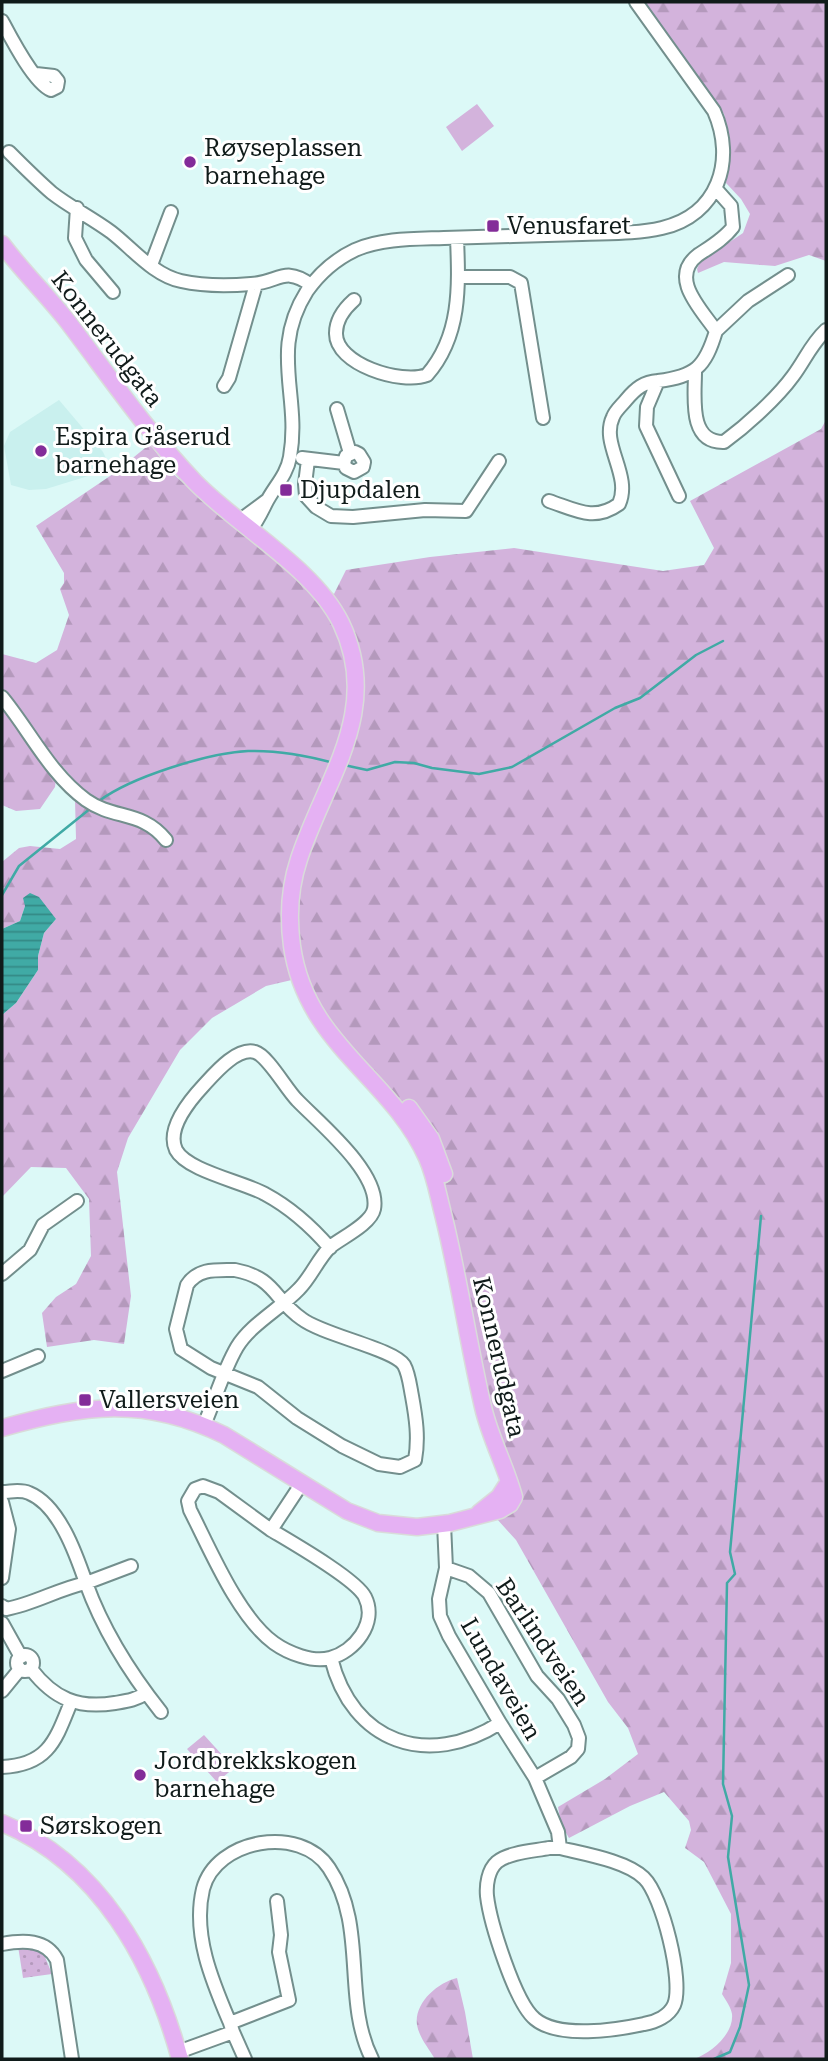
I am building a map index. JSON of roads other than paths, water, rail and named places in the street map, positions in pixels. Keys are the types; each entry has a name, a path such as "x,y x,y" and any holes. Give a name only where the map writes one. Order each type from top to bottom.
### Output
{"main road":[{"name":"Konnerudgata","path":"4,247 57,309 170,454 212,498 295,567 317,589 329,603 344,629 352,654 356,685 353,726 298,862 292,889 290,919 295,961 312,1007 328,1034 406,1121 421,1144 435,1179 450,1239 483,1410 508,1483 499,1497 477,1515 444,1524"},
{"path":"2,1428 70,1411 111,1407 171,1415 204,1425 244,1446 347,1511 378,1523 401,1527 444,1524"},
{"path":"2,1823 28,1836 65,1861 106,1902 130,1938 149,1974 179,2056"}],"street":[{"path":"244,526 256,507 266,501 282,479 290,456 293,429 287,369 289,333 297,308 311,285 338,260 364,246 396,241 626,232 662,228 697,212 715,188 725,153 718,119 636,2"},
{"path":"2,21 28,66 36,74"},
{"path":"9,152 54,194 111,232 151,265 176,280 196,284 256,284 284,274 300,277 311,285"},
{"path":"715,188 731,206 733,227 728,234 692,260 685,279 688,290 716,331"},
{"path":"76,208 75,238 86,260 113,292"},
{"path":"151,265 171,212"},
{"path":"354,300 341,315 337,325 335,335 338,344 356,361 374,372 404,378 427,375 452,331 458,304 457,238"},
{"path":"788,275 748,301 716,331 713,343 695,372 695,414 704,435 713,442 724,442 782,389 812,344 826,330"},
{"path":"459,276 510,277 521,283 543,418"},
{"path":"224,386 256,284"},
{"path":"549,501 583,512 598,513 606,513 619,504 623,487 610,432 612,418 632,393 646,382 695,372"},
{"path":"658,381 648,407 646,426 679,496"},
{"path":"290,456 308,460 347,458 337,409"},
{"path":"308,460 306,496 323,513 342,517 425,510 466,511 499,461"},
{"path":"2,697 68,786 100,808 152,825 166,840"},
{"path":"204,1425 238,1346 307,1280 330,1248 355,1230 372,1213 374,1207 368,1181 346,1149 297,1100 263,1057 255,1052 238,1055 201,1087 185,1109 174,1135 177,1152 184,1160 246,1184 283,1204 313,1228 330,1248"},
{"path":"2,1274 30,1250 43,1225 77,1201"},
{"path":"235,1270 249,1273 271,1285 300,1318 317,1329 399,1359 404,1366 417,1428 415,1460 400,1466 379,1464 342,1446 297,1418 258,1387 226,1373 193,1359 178,1343 178,1318 187,1285 202,1272 235,1270"},
{"path":"2,1371 38,1356"},
{"path":"271,1530 302,1483"},
{"path":"209,1487 271,1530 351,1581 365,1597 368,1606 365,1630 350,1648 331,1658 309,1658 274,1643 257,1628 213,1559 188,1501 195,1489 209,1487"},
{"path":"2,1492 26,1491 33,1494 49,1510 71,1542 110,1636 161,1712"},
{"path":"2,1502 9,1529 9,1544 2,1578"},
{"name":"Lundaveien","path":"444,1524 446,1568 439,1599 440,1616 500,1723 535,1778 558,1832 560,1848"},
{"path":"2,1606 6,1609 17,1607 131,1566"},
{"name":"Barlindveien","path":"446,1568 469,1576 489,1593 537,1676 558,1699 574,1725 579,1738 578,1749 572,1757 535,1778"},
{"path":"2,1623 24,1665 44,1686 71,1702 79,1705 107,1704 136,1700 146,1693"},
{"path":"331,1658 343,1688 362,1715 384,1733 405,1743 434,1747 455,1743 477,1736 500,1723"},
{"path":"2,1690 24,1665"},
{"path":"2,1767 13,1766 45,1753 60,1729 71,1702"},
{"path":"245,2059 215,1989 205,1954 201,1922 204,1888 216,1868 239,1852 265,1842 296,1844 309,1849 329,1868 345,1903 355,1952 360,2027 363,2041 372,2059"},
{"path":"560,1848 633,1869 646,1880 655,1893 671,1946 676,1977 677,1995 674,2006 666,2015 653,2022 612,2030 571,2030 536,2020 527,2010 507,1967 498,1939 487,1896 487,1882 497,1862 505,1858 560,1848"},
{"path":"179,2056 289,2000 279,1952 281,1935 277,1901"},
{"path":"2,1944 32,1942 52,1950 60,1975 72,2059"}],"water":[{"path":"30,893 39,897 56,919 44,933 38,956 38,970 16,1003 2,1015 2,929 20,921 25,906 23,898"}],"waterway":[{"path":"344,765 367,770 395,762 414,763 479,774 512,767 615,708 640,698 696,655 723,641"},
{"path":"99,801 150,775 212,756 248,751 280,752 334,763"},
{"path":"2,895 19,866 91,808"},
{"path":"714,2059 730,2052 740,2027 749,1985 728,1857 732,1816 723,1784 727,1583 735,1574 730,1552 761,1216"}],"place":[{"name":"Røyseplassen barnehage","path":"190,162"},
{"name":"Venusfaret","path":"493,226"},
{"name":"Espira Gåserud barnehage","path":"41,451"},
{"name":"Djupdalen","path":"286,490"},
{"name":"Vallersveien","path":"85,1400"},
{"name":"Jordbrekkskogen barnehage","path":"140,1775"},
{"name":"Sørskogen","path":"26,1826"}]}
